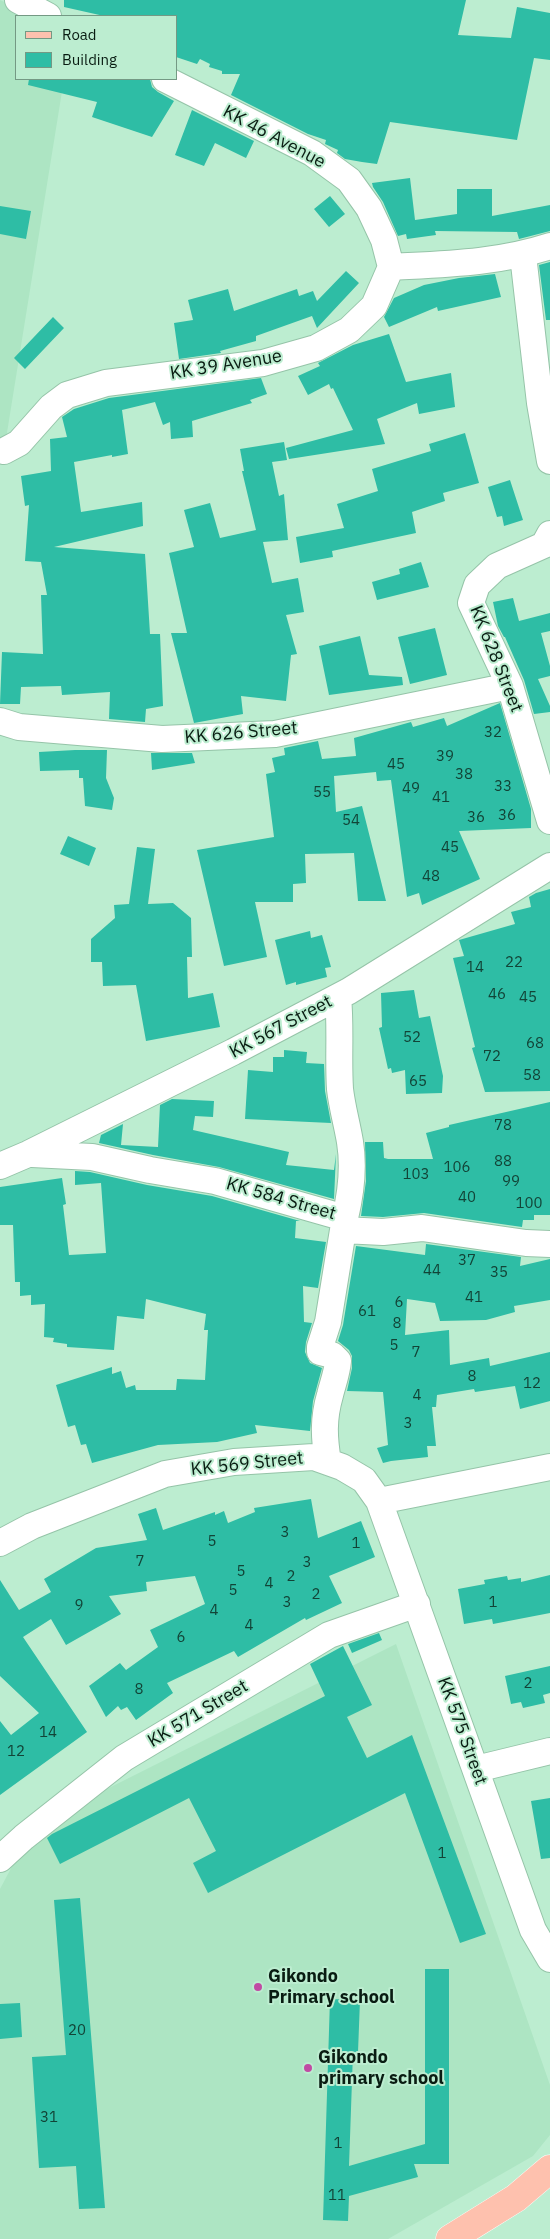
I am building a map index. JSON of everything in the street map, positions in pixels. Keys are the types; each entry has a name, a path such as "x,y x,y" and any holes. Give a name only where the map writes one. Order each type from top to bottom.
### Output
{"main road":[{"path":"450,2239 516,2198 550,2169"},
{"path":"516,2198 550,2189"}],"street":[{"path":"18,0 46,15"},
{"name":"KK 46 Avenue","path":"166,80 312,153 349,180 369,208 384,240 391,267"},
{"path":"391,267 466,263 523,255 550,246"},
{"path":"523,255 540,403 550,461"},
{"name":"KK 39 Avenue","path":"4,451 19,443 51,407 68,395 106,383 263,363 316,348 349,330 374,306 391,267"},
{"name":"KK 628 Street","path":"550,534 544,545 496,566 478,585 471,603 510,686 550,821"},
{"name":"KK 626 Street","path":"0,720 19,726 162,739 275,734 510,686"},
{"name":"KK 567 Street","path":"0,1166 234,1052 338,997 550,866"},
{"path":"328,1462 324,1440 324,1421 330,1392 336,1377 338,1360 332,1354 320,1352 320,1347 328,1322 349,1200 352,1165 350,1143 340,1092 341,1030 338,997"},
{"name":"KK 584 Street","path":"28,1154 92,1157 150,1170 215,1181 344,1224 383,1232 422,1228 526,1243 550,1244"},
{"name":"KK 569 Street","path":"0,1543 32,1526 165,1474 234,1462 273,1458 314,1457 342,1467 364,1480 379,1501"},
{"path":"379,1501 550,1467"},
{"name":"KK 575 Street","path":"379,1501 533,1930 550,1959"},
{"name":"KK 571 Street","path":"0,1859 24,1837 124,1758 329,1635 417,1604"},
{"path":"476,1769 550,1751"}],"shaded area":[{"path":"0,0 32,15 15,15 15,80 64,80 5,445 0,445"},
{"name":"Gikondo Primary school","path":"396,1644 550,2085 550,2135 533,2156 388,2239 0,2239 0,1889 17,1857 77,1804"}],"building":[{"path":"64,0 466,0 458,35 511,38 517,7 550,13 550,60 534,58 517,140 390,122 377,164 345,159 337,153 338,150 325,144 326,140 308,134 231,95 240,74 222,74 222,71 209,67 210,64 200,59 197,64 178,58 178,15 100,15 64,7"},
{"path":"29,80 150,80 152,87 174,101 152,137 92,117 97,102 28,85"},
{"path":"192,110 254,141 246,158 215,143 204,166 175,155"},
{"path":"410,178 415,220 457,214 457,189 492,189 492,216 550,205 550,231 519,239 517,232 435,231 436,235 407,239 406,234 398,236 383,202 372,183"},
{"path":"330,196 345,214 329,227 314,209"},
{"path":"0,206 31,211 26,239 0,234"},
{"path":"550,262 550,320 546,320 539,265"},
{"path":"346,271 359,283 317,328 312,316 256,336 256,341 220,351 221,353 179,359 174,323 193,320 188,300 228,289 234,311 297,289 299,296 313,291 317,301"},
{"path":"495,274 501,297 438,311 437,307 389,327 384,317 394,298 424,285 459,278"},
{"path":"53,317 64,328 25,369 14,358"},
{"path":"389,334 406,382 451,373 455,407 419,414 417,403 377,419 385,444 289,459 286,448 353,430 333,388 331,389 329,384 308,395 298,376 320,366 318,363 353,345"},
{"path":"261,378 267,394 250,400 252,403 192,421 193,437 171,439 170,422 163,425 155,402 122,410 128,454 74,462 81,512 142,502 143,526 54,547 145,554 150,634 160,634 163,706 146,709 145,722 109,719 110,692 62,695 61,686 21,687 20,704 0,704 2,652 43,654 41,595 47,595 41,562 25,561 29,505 25,506 21,476 51,471 50,439 67,437 62,417 74,409 109,398"},
{"path":"465,433 479,483 443,493 445,501 412,512 416,533 332,551 333,557 300,563 296,537 344,528 337,504 378,491 372,469 431,451 429,444"},
{"path":"284,442 287,460 272,462 279,496 284,494 288,540 263,542 272,583 298,578 304,612 286,615 297,654 291,655 286,701 241,696 243,714 194,723 171,633 187,633 169,553 194,547 184,510 210,503 220,538 256,530 242,471 244,471 240,449"},
{"path":"510,480 523,520 504,526 502,516 497,517 488,487"},
{"path":"421,562 429,587 377,600 372,582 400,574 399,569"},
{"path":"513,598 519,621 550,613 550,631 541,633 550,666 550,676 538,679 550,706 550,712 534,714 524,680 505,637 498,626 493,602"},
{"path":"435,628 447,675 410,684 398,637"},
{"path":"360,636 369,675 402,677 403,685 329,695 319,646"},
{"path":"500,703 531,809 531,828 459,831 480,879 422,905 419,893 407,897 391,780 377,781 376,772 334,776 336,812 362,806 386,901 358,901 354,853 305,854 306,883 293,884 293,902 255,902 267,957 224,966 197,850 274,837 266,774 275,772 272,758 285,755 284,748 318,741 322,759 356,756 354,738 411,722 413,727 444,718 447,726"},
{"path":"107,750 106,778 114,798 112,810 85,806 83,778 79,778 79,770 40,771 39,752"},
{"path":"151,753 192,753 195,763 152,770"},
{"path":"68,836 96,848 89,866 60,854"},
{"path":"137,847 155,849 148,904 173,903 191,918 192,957 187,957 188,998 213,993 220,1027 146,1041 136,985 103,986 102,962 91,962 91,939 115,918 114,905 129,904"},
{"path":"550,889 550,1091 485,1092 472,1048 475,1047 453,958 464,956 459,940 515,924 511,912 531,907 529,897"},
{"path":"310,931 311,938 322,935 331,967 325,968 327,977 296,985 296,982 286,985 275,940"},
{"path":"414,990 419,1018 430,1016 443,1076 442,1093 406,1094 405,1070 392,1073 391,1068 388,1069 379,1028 382,1027 381,993"},
{"path":"284,1050 307,1052 306,1063 324,1064 325,1091 331,1123 245,1119 248,1070 273,1072 273,1057 284,1057"},
{"path":"172,1099 214,1101 213,1117 195,1116 193,1130 289,1152 286,1165 334,1170 336,1154 334,1199 219,1167 99,1143 101,1135 123,1124 121,1145 158,1147 160,1105"},
{"path":"550,1102 550,1215 534,1215 534,1220 523,1220 522,1227 424,1213 383,1217 361,1216 366,1181 365,1142 383,1142 384,1158 388,1159 433,1159 426,1133 449,1127 449,1125"},
{"path":"75,1171 90,1172 147,1185 212,1196 300,1221 296,1221 295,1238 326,1242 318,1288 303,1286 304,1322 312,1323 305,1352 310,1363 322,1368 313,1401 310,1431 255,1425 257,1433 217,1442 158,1445 92,1463 86,1444 81,1445 75,1425 68,1427 56,1385 112,1367 112,1374 121,1371 126,1388 135,1385 136,1390 176,1390 177,1379 205,1380 208,1330 204,1330 206,1314 146,1299 144,1319 117,1316 114,1350 67,1347 67,1344 53,1342 54,1338 44,1337 45,1304 31,1305 31,1295 20,1296 20,1282 15,1282 13,1225 0,1225 0,1187 62,1178 66,1204 63,1205 69,1255 106,1253 101,1183 75,1185"},
{"path":"426,1244 521,1257 520,1266 550,1259 550,1300 514,1306 515,1312 486,1320 440,1321 435,1303 407,1299 405,1335 449,1330 450,1365 489,1358 490,1366 550,1352 550,1401 520,1409 515,1386 475,1392 474,1389 437,1395 436,1407 432,1407 436,1446 427,1446 428,1457 383,1463 377,1448 388,1445 383,1392 347,1391 352,1368 352,1356 349,1350 338,1341 343,1325 356,1246 425,1255"},
{"path":"311,1499 318,1538 361,1521 375,1557 329,1576 342,1603 306,1620 305,1618 238,1657 234,1651 167,1683 173,1693 136,1720 127,1707 121,1710 118,1706 106,1717 89,1686 120,1663 126,1670 158,1647 150,1630 205,1604 195,1576 146,1582 147,1591 109,1596 121,1614 66,1645 51,1619 23,1637 87,1732 0,1795 0,1721 11,1735 39,1713 0,1676 0,1580 19,1610 51,1592 44,1579 96,1548 147,1540 138,1514 156,1508 163,1530 215,1512 215,1515 224,1511 228,1523 255,1512 254,1508"},
{"path":"550,1575 550,1613 493,1624 492,1619 464,1624 458,1589 485,1584 484,1580 507,1576 508,1580 521,1578 521,1582"},
{"path":"379,1633 382,1640 352,1653 348,1644"},
{"path":"343,1646 372,1705 347,1717 367,1758 412,1735 486,1934 460,1943 405,1793 208,1893 193,1863 216,1851 189,1798 60,1864 47,1838 52,1834 325,1696 310,1664"},
{"path":"550,1666 550,1693 543,1695 545,1703 523,1708 521,1702 511,1704 505,1676"},
{"path":"550,1798 550,1858 541,1859 531,1801"},
{"path":"80,1898 105,2208 79,2209 76,2166 39,2168 32,2057 66,2055 54,1900"},
{"path":"425,1969 449,1969 449,2164 414,2164 418,2177 349,2196 348,2221 323,2220 330,1999 360,2000 358,2052 353,2052 349,2166 425,2144"},
{"path":"20,2003 22,2037 0,2039 0,2004"}],"place":[{"name":"Gikondo Primary school","path":"258,1987"},
{"name":"Gikondo primary school","path":"308,2068"}]}
